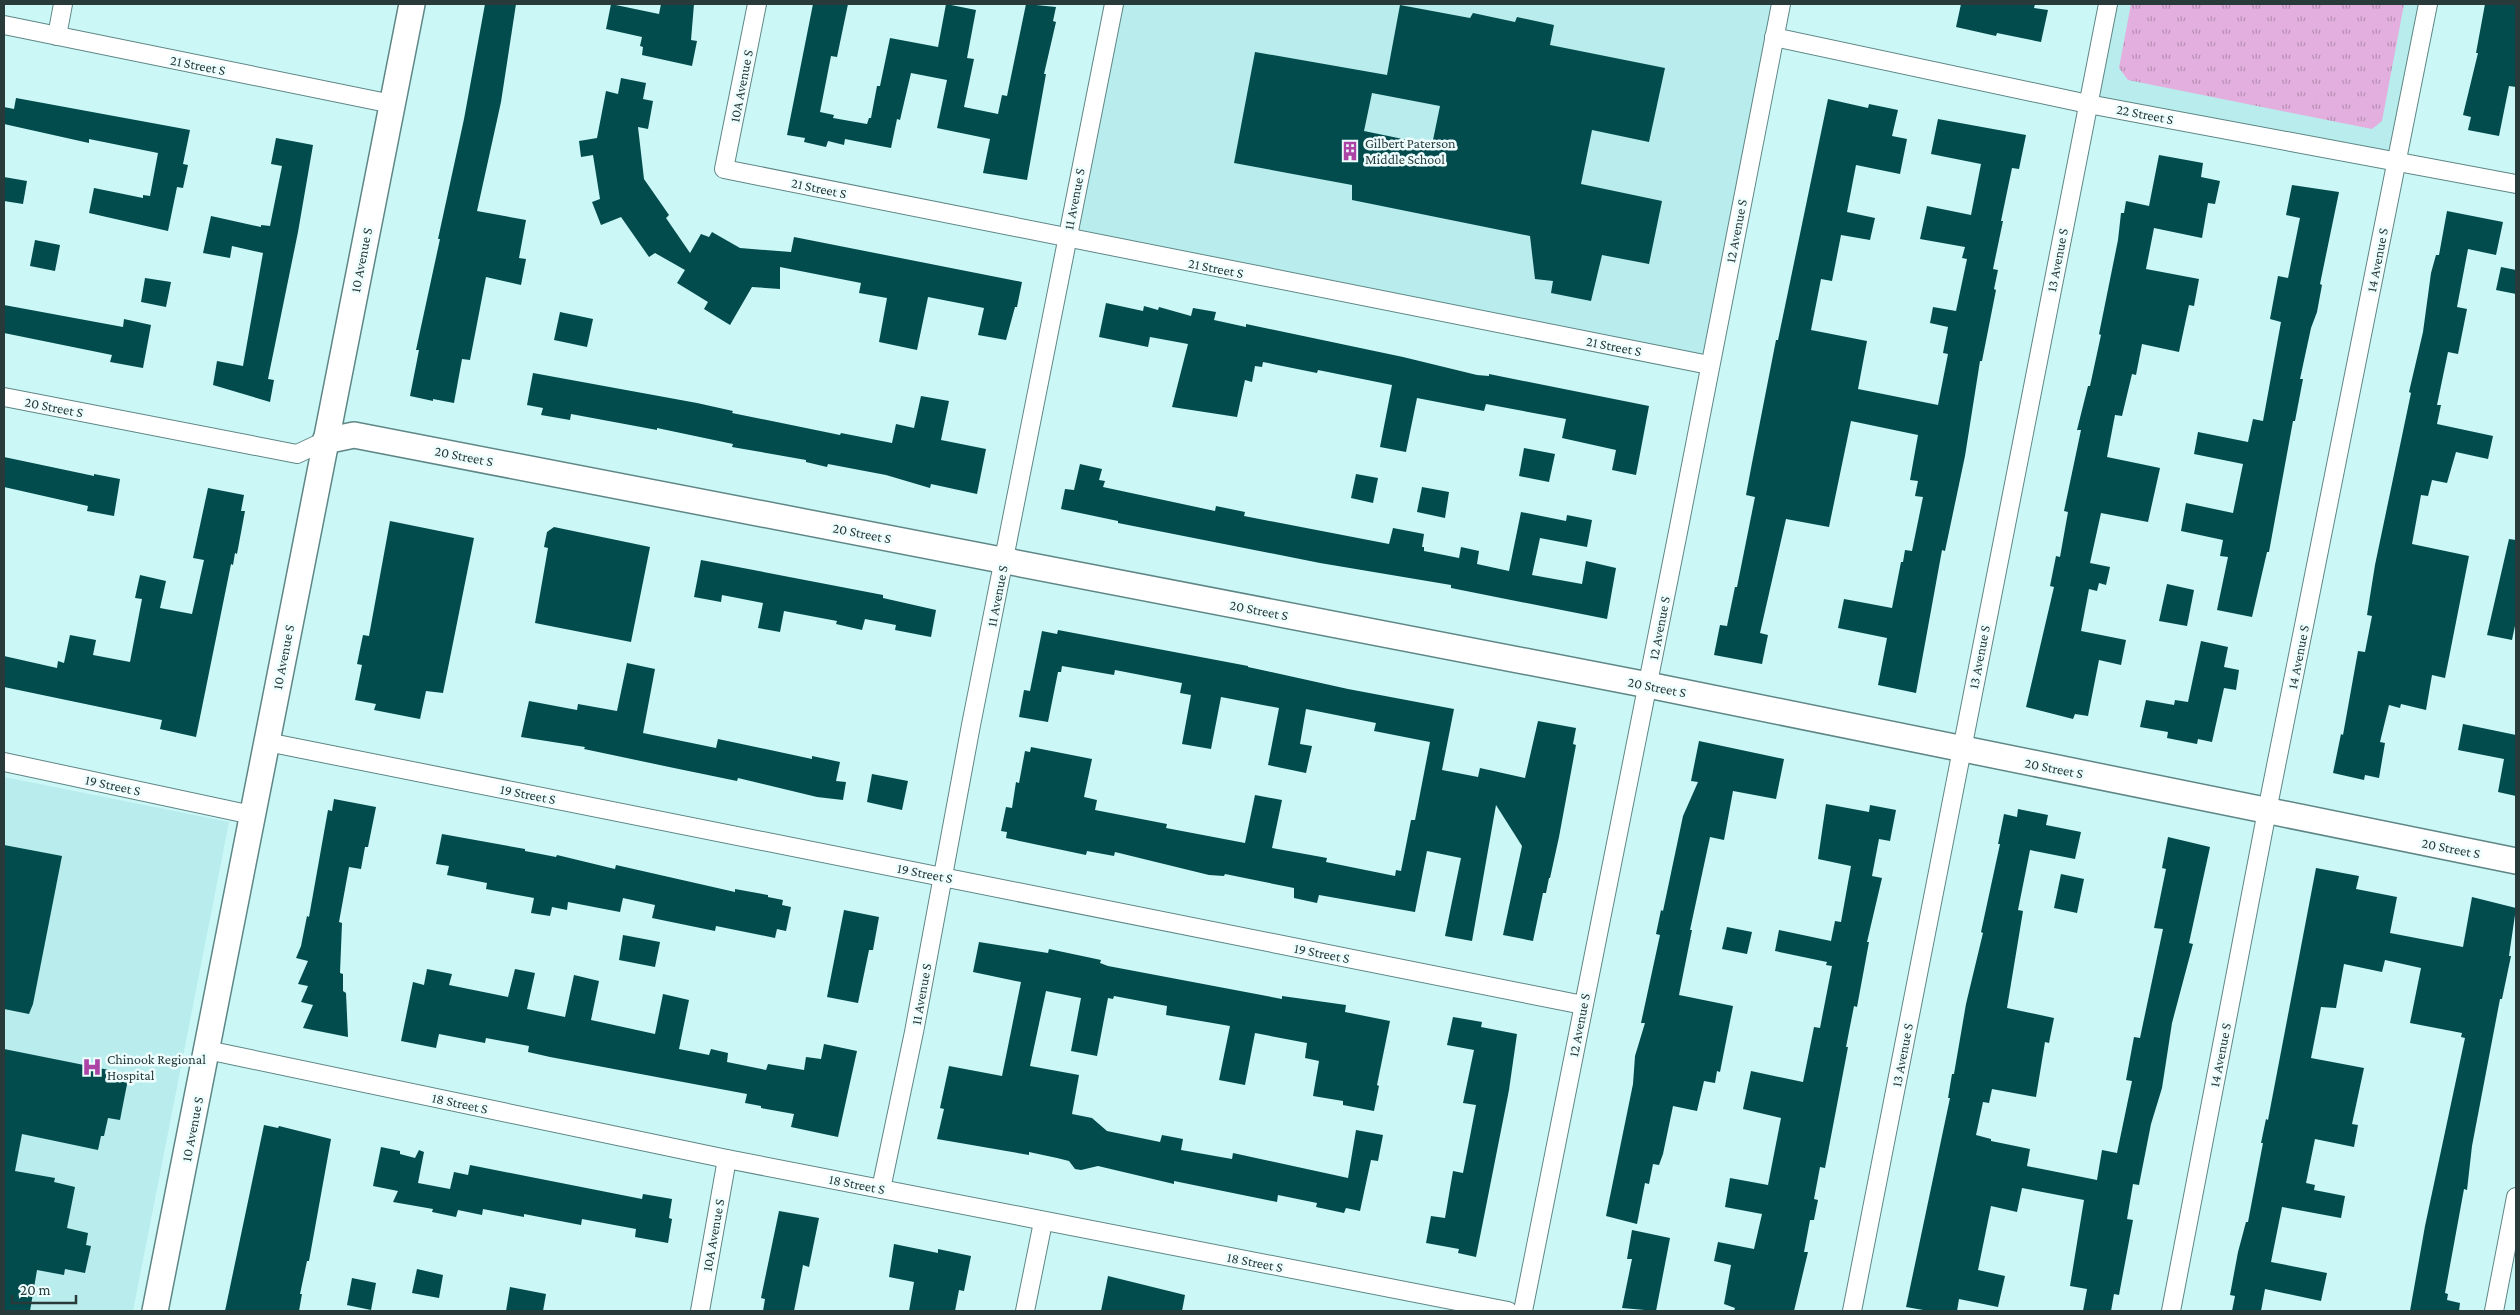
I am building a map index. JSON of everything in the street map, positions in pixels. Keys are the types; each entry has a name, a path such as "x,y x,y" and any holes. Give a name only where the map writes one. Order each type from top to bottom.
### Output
{"street":[{"path":"57,36 63,4"},
{"name":"10 Avenue S","path":"155,1311 208,1050 252,815 412,4"},
{"name":"10A Avenue S","path":"724,169 757,4"},
{"name":"11 Avenue S","path":"881,1189 914,1032 942,877 1037,398 1066,239 1114,4"},
{"name":"12 Avenue S","path":"1523,1311 1781,4"},
{"name":"13 Avenue S","path":"1852,1311 2108,4"},
{"name":"14 Avenue S","path":"2171,1311 2267,811 2428,4"},
{"name":"21 Street S","path":"4,25 392,104"},
{"name":"22 Street S","path":"1774,37 2088,104 2516,184"},
{"name":"21 Street S","path":"724,169 1066,239 1709,365"},
{"name":"20 Street S","path":"4,397 297,454 326,441 354,435 1648,685 1961,750 2516,861"},
{"name":"19 Street S","path":"267,742 1583,1005"},
{"name":"19 Street S","path":"4,762 252,815"},
{"name":"18 Street S","path":"208,1050 727,1159 1508,1311"},
{"name":"10A Avenue S","path":"700,1311 727,1159"},
{"path":"2494,1311 2516,1197"},
{"path":"1025,1311 1043,1222"}],"shaded area":[{"path":"1114,4 1781,4 1709,365 1066,239"},
{"path":"2108,4 2428,4 2397,161 2088,104"},
{"name":"Chinook Regional Hospital","path":"4,777 229,822 133,1311 4,1311"}],"green space":[{"path":"2131,4 2404,4 2382,121 2372,129 2128,80 2119,68"}],"building":[{"path":"485,4 516,4 501,102 477,211 526,220 519,258 526,259 521,285 486,277 470,360 462,359 454,403 433,399 433,401 410,396 419,350 416,350 464,119"},
{"path":"611,4 659,14 661,4 694,4 691,40 697,41 692,66 642,55 643,47 640,46 642,37 606,29"},
{"path":"813,4 848,4 837,57 831,56 820,112 834,115 833,118 867,124 869,118 871,118 877,86 880,86 890,38 938,47 946,4 976,10 967,58 974,59 964,107 998,114 1002,95 1007,96 1026,4 1056,7 1053,21 1056,22 1044,74 1046,74 1027,180 983,173 990,139 937,128 947,80 911,73 900,120 897,119 891,148 845,139 844,145 828,141 826,147 804,142 805,138 787,135"},
{"path":"1961,4 2035,4 2034,8 2048,10 2041,42 1997,33 1996,36 1956,27"},
{"path":"2485,4 2516,4 2516,87 2509,86 2499,136 2468,130 2471,117 2463,115 2478,53 2476,53"},
{"name":"Gilbert Paterson Middle School","path":"1400,5 1470,18 1473,13 1515,22 1517,17 1554,25 1550,45 1665,68 1649,142 1592,130 1581,184 1662,201 1649,264 1602,255 1591,301 1551,293 1553,281 1535,279 1530,236 1352,200 1352,185 1234,163 1255,52 1387,75","holes":["1372,93 1440,106 1432,145 1364,131"]},
{"path":"621,78 646,83 643,99 653,101 648,129 638,127 644,179 669,215 666,218 690,253 701,234 709,237 712,232 740,248 791,252 794,237 1022,282 1017,307 1015,307 1006,340 978,335 984,308 928,297 917,350 879,342 887,298 859,293 861,283 780,267 780,289 752,287 730,325 704,309 708,302 677,283 685,270 655,253 649,257 621,217 601,225 592,202 600,199 593,155 581,157 579,141 597,138 606,91 618,94"},
{"path":"16,98 190,130 183,164 188,165 183,188 177,187 168,231 89,213 94,188 143,198 143,195 150,196 158,153 89,139 89,143 4,124 4,107 14,109"},
{"path":"1828,99 1868,108 1869,104 1898,110 1892,136 1907,139 1900,174 1856,165 1847,212 1875,218 1870,240 1841,235 1832,281 1821,279 1811,330 1867,341 1858,389 1938,405 1948,354 1943,353 1948,327 1930,323 1933,307 1956,311 1967,259 1962,258 1965,247 1920,239 1927,206 1971,215 1981,164 1931,154 1938,119 2026,135 2019,169 2012,168 2001,221 2003,221 1993,269 1998,270 1994,289 1996,290 1982,361 1980,361 1965,456 1945,551 1942,550 1916,693 1878,685 1887,638 1838,628 1844,599 1892,608 1905,550 1912,551 1923,497 1915,496 1918,481 1910,480 1918,435 1851,421 1829,527 1786,519 1760,633 1768,635 1762,664 1714,655 1720,625 1727,626 1735,587 1737,587 1755,497 1746,495 1776,340 1778,340"},
{"path":"276,138 313,145 298,232 268,379 274,380 270,402 213,385 217,361 243,366 263,253 232,246 230,258 203,253 211,216 261,227 261,225 270,226 282,166 271,164"},
{"path":"2159,155 2203,163 2201,177 2220,181 2215,204 2208,203 2202,238 2154,228 2146,269 2199,279 2194,306 2189,305 2179,352 2142,344 2136,375 2132,374 2122,416 2115,415 2107,457 2160,468 2148,522 2101,513 2090,563 2110,567 2106,585 2099,583 2097,591 2089,589 2081,631 2126,640 2121,665 2099,660 2088,716 2075,714 2073,719 2026,707 2054,587 2050,586 2056,556 2060,557 2068,512 2064,511 2081,430 2077,430 2088,386 2090,386 2101,335 2099,334 2118,240 2121,213 2124,213 2126,201 2149,206"},
{"path":"4,177 27,181 23,204 4,201"},
{"path":"2292,185 2339,192 2320,284 2322,285 2317,312 2311,328 2300,379 2303,379 2295,421 2293,421 2269,552 2267,552 2252,617 2217,610 2228,557 2220,556 2223,540 2181,531 2186,503 2233,513 2243,464 2194,454 2198,432 2248,442 2253,419 2263,421 2281,322 2270,319 2278,276 2288,278 2300,218 2286,215"},
{"path":"2447,211 2503,222 2496,255 2468,249 2457,307 2467,309 2458,354 2448,352 2437,405 2441,405 2437,424 2493,436 2488,459 2456,452 2447,483 2432,480 2428,496 2421,495 2412,544 2469,556 2445,678 2432,675 2426,710 2401,704 2400,708 2389,705 2380,742 2385,743 2379,778 2365,775 2364,780 2333,773 2341,734 2343,735 2358,651 2365,652 2372,616 2367,615 2375,565 2411,393 2409,392 2423,332 2431,273 2436,255 2439,255"},
{"path":"35,240 60,245 55,271 30,266"},
{"path":"2501,267 2516,270 2516,294 2496,290"},
{"path":"145,278 171,282 166,307 141,302"},
{"path":"1106,303 1143,311 1144,306 1158,310 1159,307 1191,316 1193,308 1216,312 1214,320 1246,327 1246,324 1403,357 1477,375 1489,376 1489,374 1649,406 1636,475 1612,470 1616,450 1562,438 1566,419 1486,404 1484,411 1417,398 1406,452 1380,447 1392,385 1318,370 1317,373 1263,362 1262,367 1255,366 1252,382 1245,380 1237,417 1172,407 1188,344 1150,337 1148,347 1099,337"},
{"path":"4,305 123,327 124,319 151,325 143,368 110,362 112,355 4,333"},
{"path":"560,312 593,319 587,347 554,340"},
{"path":"533,373 697,403 733,411 732,413 840,435 841,433 892,443 896,424 914,428 921,396 949,401 941,440 986,449 977,494 931,484 930,488 886,475 828,464 827,467 806,462 806,460 732,447 733,444 657,428 657,430 571,414 570,420 541,415 543,408 527,405"},
{"path":"1524,448 1555,454 1549,482 1519,476"},
{"path":"4,457 94,476 94,474 120,479 114,516 87,511 88,506 4,487"},
{"path":"1080,464 1102,469 1099,480 1105,481 1103,487 1215,511 1216,506 1245,512 1244,516 1389,544 1393,528 1424,534 1422,547 1424,547 1424,551 1459,558 1461,547 1479,551 1477,564 1509,571 1521,512 1566,521 1567,515 1592,520 1587,547 1540,538 1532,575 1582,584 1586,561 1616,568 1607,619 1451,588 1451,585 1320,563 1118,523 1118,521 1061,509 1065,489 1074,490"},
{"path":"1356,474 1378,478 1373,503 1351,498"},
{"path":"1422,487 1449,492 1445,518 1417,512"},
{"path":"208,488 244,495 241,511 245,511 237,554 235,553 233,565 231,564 196,737 160,729 162,720 4,687 4,656 57,668 58,661 64,663 70,635 96,640 93,655 130,662 142,599 135,598 140,575 166,581 160,608 192,614 204,560 193,558"},
{"path":"390,521 474,538 443,693 426,691 420,719 374,710 376,704 355,700 362,665 357,664 363,635 369,636"},
{"path":"554,527 650,547 631,642 535,623 548,548 544,547 547,532"},
{"path":"2509,539 2516,540 2516,621 2512,640 2487,635"},
{"path":"701,560 883,595 883,598 936,610 931,637 895,630 896,625 865,619 862,630 836,624 837,621 784,611 780,632 758,628 763,603 722,595 721,602 694,597"},
{"path":"2167,584 2194,590 2187,626 2159,621"},
{"path":"1058,630 1248,666 1348,689 1454,709 1442,770 1478,777 1480,768 1525,778 1538,721 1576,728 1573,744 1576,745 1559,837 1546,893 1543,893 1533,941 1503,935 1522,846 1496,805 1472,941 1445,936 1461,858 1427,851 1415,912 1319,895 1317,903 1294,898 1294,888 1225,874 1224,876 1209,875 1115,852 1114,856 1087,851 1086,855 1006,838 1007,832 1001,831 1006,807 1012,808 1016,782 1019,783 1025,751 1030,752 1031,747 1092,759 1084,797 1097,800 1095,810 1167,824 1166,828 1245,843 1255,795 1282,800 1272,848 1327,858 1326,862 1395,876 1396,870 1401,871 1411,820 1415,820 1430,742 1374,731 1376,723 1306,709 1300,744 1312,746 1306,773 1268,765 1279,708 1221,697 1211,749 1182,744 1191,695 1180,693 1182,683 1115,670 1114,675 1062,666 1061,672 1058,672 1048,722 1019,717 1024,690 1030,691 1042,631 1057,634"},
{"path":"2201,641 2228,647 2224,667 2239,670 2236,690 2224,688 2212,742 2198,739 2197,744 2167,738 2168,732 2140,727 2146,700 2174,705 2175,700 2188,702"},
{"path":"627,663 655,669 643,733 716,748 718,739 812,759 812,756 840,762 836,781 846,782 843,800 817,797 738,778 737,781 584,749 585,747 521,737 529,701 577,710 578,704 617,711"},
{"path":"2463,724 2516,735 2516,796 2498,792 2504,759 2458,750"},
{"path":"1699,741 1784,759 1776,799 1733,791 1724,840 1710,837 1690,930 1692,930 1679,995 1733,1006 1720,1072 1717,1071 1715,1083 1704,1081 1697,1111 1673,1106 1663,1154 1659,1165 1653,1164 1649,1184 1645,1183 1637,1224 1606,1216 1633,1084 1635,1056 1645,1023 1641,1023 1660,935 1656,934 1661,910 1663,911 1683,816 1698,782 1691,781"},
{"path":"872,774 908,781 902,810 867,802"},
{"path":"334,799 376,807 368,847 365,847 361,869 349,867 339,922 342,923 340,973 343,974 343,991 346,993 348,1037 303,1028 313,1005 301,1002 308,986 298,984 308,961 296,958 301,946 307,916 309,917 328,810 332,811"},
{"path":"1826,804 1869,812 1870,805 1896,810 1890,841 1879,839 1872,876 1882,878 1867,942 1869,942 1857,1007 1854,1006 1825,1168 1820,1167 1814,1199 1818,1200 1814,1220 1810,1220 1804,1252 1808,1252 1794,1311 1734,1311 1735,1308 1724,1304 1731,1265 1714,1261 1718,1242 1754,1249 1762,1214 1725,1207 1730,1178 1768,1185 1781,1118 1743,1109 1751,1071 1803,1082 1814,1027 1820,1028 1832,966 1826,965 1827,962 1775,951 1779,930 1831,941 1835,921 1841,922 1851,866 1818,859"},
{"path":"2018,809 2048,815 2046,825 2081,832 2075,859 2030,850 2018,910 2023,911 2007,1008 2054,1018 2049,1043 2045,1042 2036,1097 1992,1089 1989,1103 1983,1102 1976,1135 1991,1139 1991,1141 2030,1149 2027,1166 2097,1180 2102,1150 2117,1153 2132,1081 2126,1080 2134,1037 2140,1038 2163,929 2154,928 2166,869 2162,868 2168,837 2210,847 2189,943 2193,944 2172,1023 2162,1088 2151,1124 2139,1185 2133,1184 2127,1219 2133,1220 2119,1295 2114,1294 2111,1311 2083,1311 2087,1289 2070,1286 2084,1200 2022,1188 2017,1212 1991,1206 1978,1270 2005,1276 1998,1307 1959,1299 1957,1311 1929,1311 1906,1307 1950,1098 1948,1098 1952,1074 1954,1074 1966,1004 1983,933 1981,932 2000,844 1998,844 2004,814 2017,817"},
{"path":"442,834 525,849 525,851 556,857 557,855 615,869 616,865 735,892 735,889 768,895 768,897 783,900 782,905 791,907 786,931 777,929 775,938 716,926 715,931 652,918 655,905 623,898 620,912 568,902 567,910 552,907 550,916 531,913 534,898 486,889 487,883 447,875 449,866 436,864"},
{"path":"4,845 62,856 33,1004 29,1014 4,1009"},
{"path":"2316,868 2359,876 2356,889 2397,897 2390,933 2463,947 2472,897 2516,908 2509,956 2511,956 2502,999 2500,999 2472,1146 2467,1190 2464,1189 2445,1293 2448,1294 2447,1300 2460,1303 2459,1311 2410,1311 2425,1226 2465,1038 2461,1037 2462,1033 2410,1023 2421,968 2385,960 2382,972 2344,964 2336,1008 2321,1007 2311,1058 2364,1068 2352,1124 2358,1125 2354,1147 2315,1139 2306,1183 2315,1185 2314,1190 2345,1196 2341,1218 2282,1207 2271,1262 2327,1273 2321,1301 2265,1289 2261,1311 2232,1311 2235,1296 2230,1295 2238,1252 2246,1222 2248,1222 2263,1143 2261,1143 2266,1119 2268,1120"},
{"path":"2061,874 2084,879 2077,913 2054,908"},
{"path":"844,910 879,917 873,950 869,950 858,1003 827,997"},
{"path":"1727,927 1752,932 1747,954 1722,949"},
{"path":"623,935 660,942 655,967 619,960"},
{"path":"979,942 1048,953 1049,949 1101,960 1100,963 1108,966 1282,999 1282,996 1346,1005 1345,1012 1390,1021 1377,1085 1379,1086 1374,1111 1343,1105 1343,1101 1313,1096 1319,1061 1305,1058 1307,1043 1255,1033 1245,1085 1219,1080 1230,1026 1166,1015 1167,1006 1114,996 1113,999 1108,998 1097,1056 1071,1051 1081,998 1046,991 1030,1066 1079,1075 1072,1114 1092,1118 1107,1131 1160,1142 1162,1135 1183,1139 1181,1150 1232,1159 1233,1153 1348,1178 1356,1130 1383,1135 1378,1161 1371,1160 1360,1211 1346,1208 1344,1213 1316,1207 1317,1203 1278,1195 1277,1202 1174,1181 1174,1184 1098,1166 1081,1170 1075,1169 1069,1161 1057,1158 1029,1152 1029,1155 937,1139 944,1109 940,1108 949,1066 1002,1076 1021,982 973,972"},
{"path":"427,969 452,974 449,985 508,997 515,969 535,973 527,1009 565,1017 574,975 599,981 591,1020 655,1034 663,994 689,1000 679,1049 709,1055 711,1049 728,1053 727,1062 766,1070 768,1064 804,1070 806,1057 821,1059 824,1044 857,1051 838,1137 791,1127 794,1114 745,1103 747,1094 550,1057 528,1052 529,1046 486,1038 485,1043 439,1034 436,1048 401,1041 413,982 424,985"},
{"path":"1453,1017 1482,1022 1481,1027 1517,1034 1509,1090 1476,1257 1458,1253 1459,1249 1426,1243 1431,1216 1445,1218 1453,1171 1463,1173 1476,1105 1463,1103 1474,1050 1447,1045"},
{"path":"4,1049 129,1074 120,1120 108,1118 104,1136 101,1136 98,1150 22,1134 15,1171 55,1178 54,1182 75,1187 67,1228 88,1233 86,1245 91,1246 85,1273 65,1269 64,1275 37,1270 30,1311 4,1311"},
{"path":"264,1125 278,1128 279,1126 331,1139 309,1261 307,1261 300,1294 302,1294 299,1311 225,1311"},
{"path":"381,1147 400,1151 400,1154 415,1158 419,1150 424,1152 418,1183 450,1189 454,1172 468,1175 470,1165 642,1199 643,1194 672,1199 669,1218 672,1219 668,1243 635,1237 636,1229 582,1219 581,1225 524,1214 524,1217 483,1209 482,1215 458,1210 456,1217 432,1212 433,1209 393,1202 398,1191 373,1186"},
{"path":"779,1211 819,1218 809,1267 803,1265 794,1311 763,1311 765,1299 761,1298"},
{"path":"1632,1230 1670,1238 1656,1311 1622,1308 1632,1259 1627,1259"},
{"path":"894,1244 938,1253 938,1249 971,1256 964,1291 959,1290 955,1311 909,1311 914,1282 889,1277"},
{"path":"417,1269 443,1275 439,1298 412,1293"},
{"path":"1108,1276 1185,1295 1182,1311 1101,1311"},
{"path":"352,1278 376,1283 371,1310 347,1305"},
{"path":"510,1287 546,1294 543,1311 506,1311"}],"place":[{"name":"Gilbert Paterson Middle School","path":"1350,151"},
{"name":"Chinook Regional Hospital","path":"92,1067"}]}
